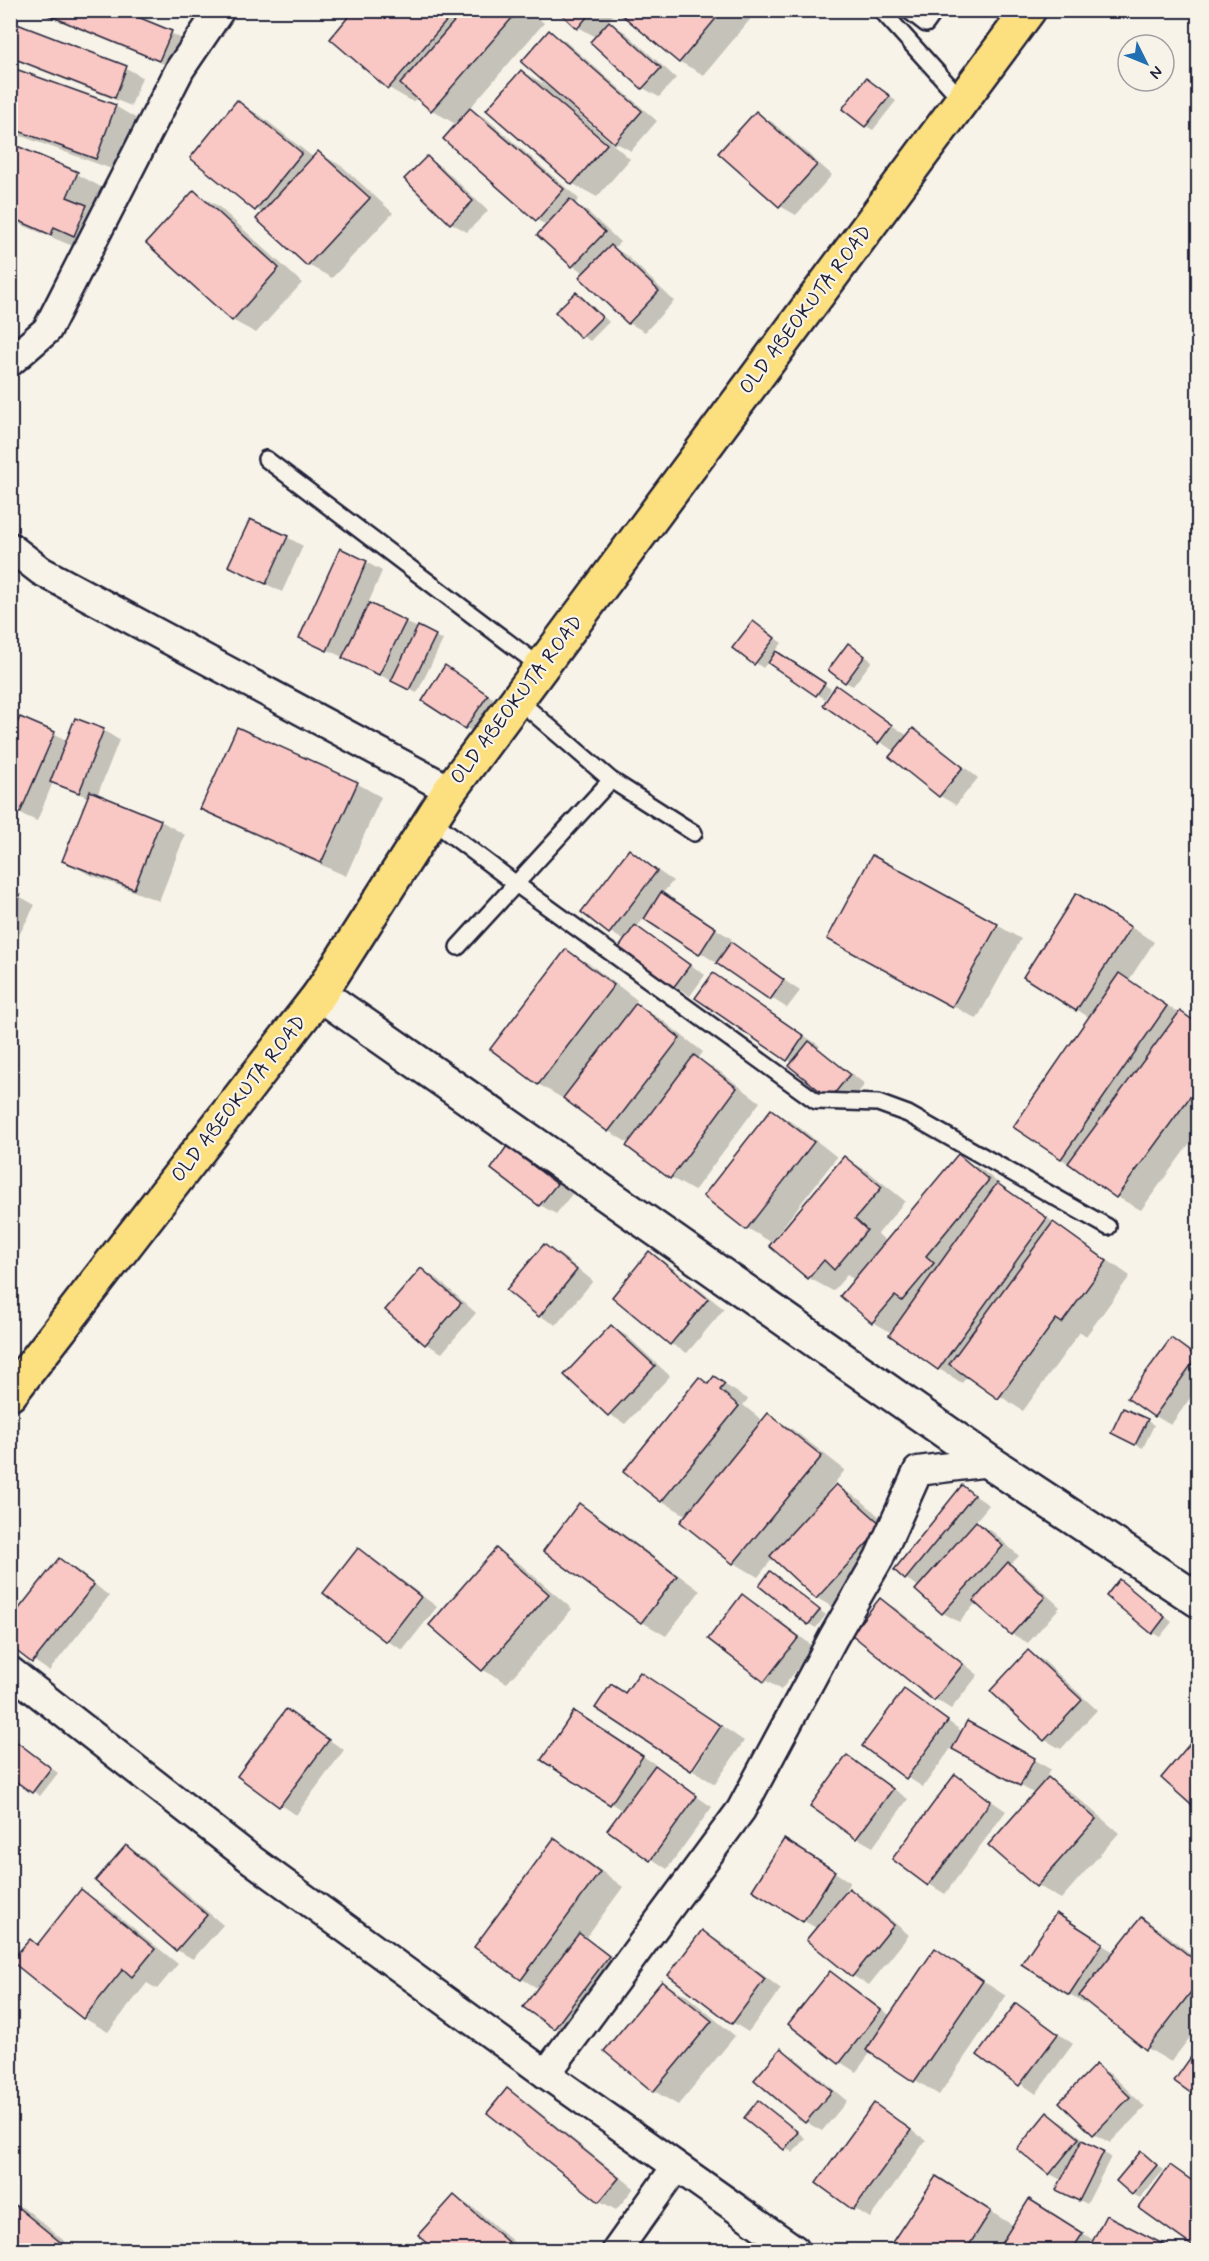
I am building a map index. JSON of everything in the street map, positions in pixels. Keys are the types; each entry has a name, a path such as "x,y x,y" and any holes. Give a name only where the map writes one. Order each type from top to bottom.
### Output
{"highway":[{"name":"OLD ABEOKUTA ROAD","path":"10,1394 320,994 450,790 1029,10"}],"street":[{"path":"10,362 48,330 180,69 220,10"},
{"path":"10,547 41,570 450,790"},
{"path":"320,994 989,1462 1198,1600"},
{"path":"546,2074 741,1810 833,1638 879,1558 918,1472 989,1462"},
{"path":"10,1671 252,1860 546,2074 795,2250"},
{"path":"617,2250 676,2167"}],"lane":[{"path":"881,10 963,100"},
{"path":"908,10 926,24 936,10"},
{"path":"266,459 542,667"},
{"path":"517,699 611,780 694,833"},
{"path":"458,947 611,780"},
{"path":"430,819 816,1101 878,1103 908,1114 1108,1227"}],"building":[{"path":"36,10 121,10 172,31 159,61"},
{"path":"354,10 456,10 388,89 330,39"},
{"path":"464,10 519,10 431,111 400,84"},
{"path":"557,10 593,10 577,29"},
{"path":"616,10 723,10 679,63"},
{"path":"609,21 661,68 642,89 590,42"},
{"path":"12,22 127,66 115,98 10,57"},
{"path":"549,30 642,111 614,143 521,62"},
{"path":"10,67 116,105 96,159 10,128"},
{"path":"521,70 607,144 572,185 486,110"},
{"path":"866,78 890,96 865,127 842,109"},
{"path":"237,100 302,153 255,211 190,158"},
{"path":"470,108 564,189 536,221 443,139"},
{"path":"756,111 817,165 779,207 718,153"},
{"path":"10,143 78,172 67,197 87,205 74,236 54,227 51,235 10,217"},
{"path":"318,151 370,198 307,266 256,219"},
{"path":"427,156 473,201 450,224 404,179"},
{"path":"194,190 279,268 232,321 146,243"},
{"path":"570,199 605,232 572,267 537,235"},
{"path":"611,245 659,291 628,324 579,277"},
{"path":"576,292 602,317 581,338 555,312"},
{"path":"250,519 288,536 266,584 228,566"},
{"path":"340,548 367,561 327,651 299,638"},
{"path":"369,603 406,621 379,675 342,658"},
{"path":"753,621 775,638 754,665 732,648"},
{"path":"418,626 436,635 409,690 391,681"},
{"path":"848,643 865,656 845,683 828,670"},
{"path":"776,651 825,683 816,696 768,663"},
{"path":"445,665 488,695 465,729 422,701"},
{"path":"836,685 892,725 878,744 823,705"},
{"path":"20,717 55,732 20,813 10,808 10,739"},
{"path":"75,718 104,729 79,793 50,782"},
{"path":"237,727 358,782 321,863 200,809"},
{"path":"913,728 963,767 939,797 889,757"},
{"path":"90,791 161,820 134,889 62,861"},
{"path":"629,849 657,871 609,934 581,912"},
{"path":"872,855 998,924 952,1007 827,939"},
{"path":"10,890 20,895 10,913"},
{"path":"661,892 716,928 699,955 644,919"},
{"path":"1076,893 1131,927 1076,1011 1023,977"},
{"path":"635,925 690,965 673,988 618,949"},
{"path":"731,942 784,980 770,1000 716,963"},
{"path":"566,949 614,985 538,1085 490,1049"},
{"path":"713,973 804,1036 787,1061 695,998"},
{"path":"1119,973 1167,1006 1061,1159 1013,1127"},
{"path":"636,1003 680,1038 608,1132 563,1098"},
{"path":"1180,1011 1198,1024 1198,1086 1116,1198 1068,1163"},
{"path":"809,1041 850,1074 830,1099 789,1066"},
{"path":"694,1055 737,1088 670,1179 626,1146"},
{"path":"771,1109 814,1142 746,1230 703,1196"},
{"path":"507,1146 557,1184 539,1206 491,1169"},
{"path":"958,1154 989,1180 926,1256 934,1263 902,1301 895,1296 872,1323 840,1296"},
{"path":"844,1156 882,1187 855,1219 867,1230 834,1270 824,1260 808,1279 769,1246"},
{"path":"997,1183 1047,1218 938,1370 889,1335"},
{"path":"1053,1222 1107,1261 1062,1323 1056,1319 998,1399 949,1364"},
{"path":"544,1244 577,1270 539,1317 506,1290"},
{"path":"649,1251 708,1299 670,1345 612,1297"},
{"path":"421,1268 461,1303 425,1345 385,1310"},
{"path":"611,1325 655,1366 608,1416 564,1375"},
{"path":"1171,1338 1197,1357 1154,1417 1127,1398"},
{"path":"714,1376 725,1384 720,1390 739,1406 661,1502 623,1472 699,1377 708,1384"},
{"path":"1123,1408 1148,1419 1135,1445 1111,1433"},
{"path":"768,1413 822,1456 733,1564 680,1522"},
{"path":"836,1484 883,1526 816,1599 770,1556"},
{"path":"962,1485 974,1495 905,1580 894,1570"},
{"path":"579,1503 677,1576 641,1623 543,1551"},
{"path":"976,1521 1003,1546 942,1614 915,1590"},
{"path":"358,1548 421,1597 386,1642 323,1593"},
{"path":"496,1548 549,1594 482,1671 429,1625"},
{"path":"59,1558 94,1585 32,1663 10,1646 10,1620"},
{"path":"1008,1562 1045,1597 1011,1635 973,1601"},
{"path":"770,1571 820,1610 808,1625 759,1586"},
{"path":"1119,1579 1165,1617 1152,1634 1106,1596"},
{"path":"742,1594 799,1637 764,1682 708,1639"},
{"path":"880,1598 963,1664 934,1701 851,1634"},
{"path":"1028,1650 1082,1700 1044,1741 990,1691"},
{"path":"640,1672 721,1726 691,1771 595,1708 611,1684 625,1693"},
{"path":"904,1689 948,1721 906,1779 862,1746"},
{"path":"286,1709 329,1740 279,1807 237,1776"},
{"path":"574,1711 643,1756 610,1805 541,1760"},
{"path":"967,1721 1035,1758 1020,1786 952,1749"},
{"path":"1198,1734 1198,1811 1161,1778"},
{"path":"17,1742 51,1768 32,1793 10,1777 10,1751"},
{"path":"847,1755 893,1789 856,1839 810,1806"},
{"path":"655,1765 697,1796 650,1861 607,1830"},
{"path":"955,1774 991,1801 928,1886 892,1859"},
{"path":"1048,1777 1096,1819 1036,1887 988,1845"},
{"path":"554,1838 600,1872 521,1980 474,1947"},
{"path":"784,1839 835,1871 803,1922 752,1890"},
{"path":"126,1845 207,1915 176,1951 95,1881"},
{"path":"849,1888 894,1925 852,1977 806,1940"},
{"path":"81,1889 155,1949 132,1977 123,1969 83,2019 11,1961 30,1939 37,1945"},
{"path":"1056,1913 1103,1943 1069,1995 1021,1964"},
{"path":"1141,1917 1198,1963 1198,1983 1146,2050 1079,1996"},
{"path":"702,1930 765,1979 732,2024 668,1975"},
{"path":"579,1933 609,1956 554,2029 523,2007"},
{"path":"935,1948 983,1981 914,2082 866,2050"},
{"path":"830,1971 881,2010 839,2064 788,2024"},
{"path":"662,1981 712,2021 653,2092 604,2051"},
{"path":"1016,2003 1058,2034 1019,2086 977,2055"},
{"path":"1198,2047 1198,2098 1174,2081"},
{"path":"781,2048 832,2091 805,2123 754,2080"},
{"path":"1096,2064 1130,2097 1093,2135 1059,2102"},
{"path":"507,2088 619,2178 599,2202 487,2113"},
{"path":"758,2100 798,2132 784,2150 744,2118"},
{"path":"874,2103 911,2130 853,2210 816,2183"},
{"path":"1047,2112 1079,2138 1049,2175 1017,2149"},
{"path":"1082,2140 1104,2151 1079,2201 1056,2190"},
{"path":"1141,2151 1157,2165 1132,2195 1116,2181"},
{"path":"1170,2165 1198,2185 1198,2250 1139,2208"},
{"path":"936,2176 991,2211 966,2250 887,2250"},
{"path":"454,2195 517,2250 436,2250 418,2235"},
{"path":"1029,2199 1083,2233 1072,2250 997,2250"},
{"path":"10,2201 70,2250 10,2250"},
{"path":"1106,2215 1165,2245 1162,2250 1088,2250"}]}
